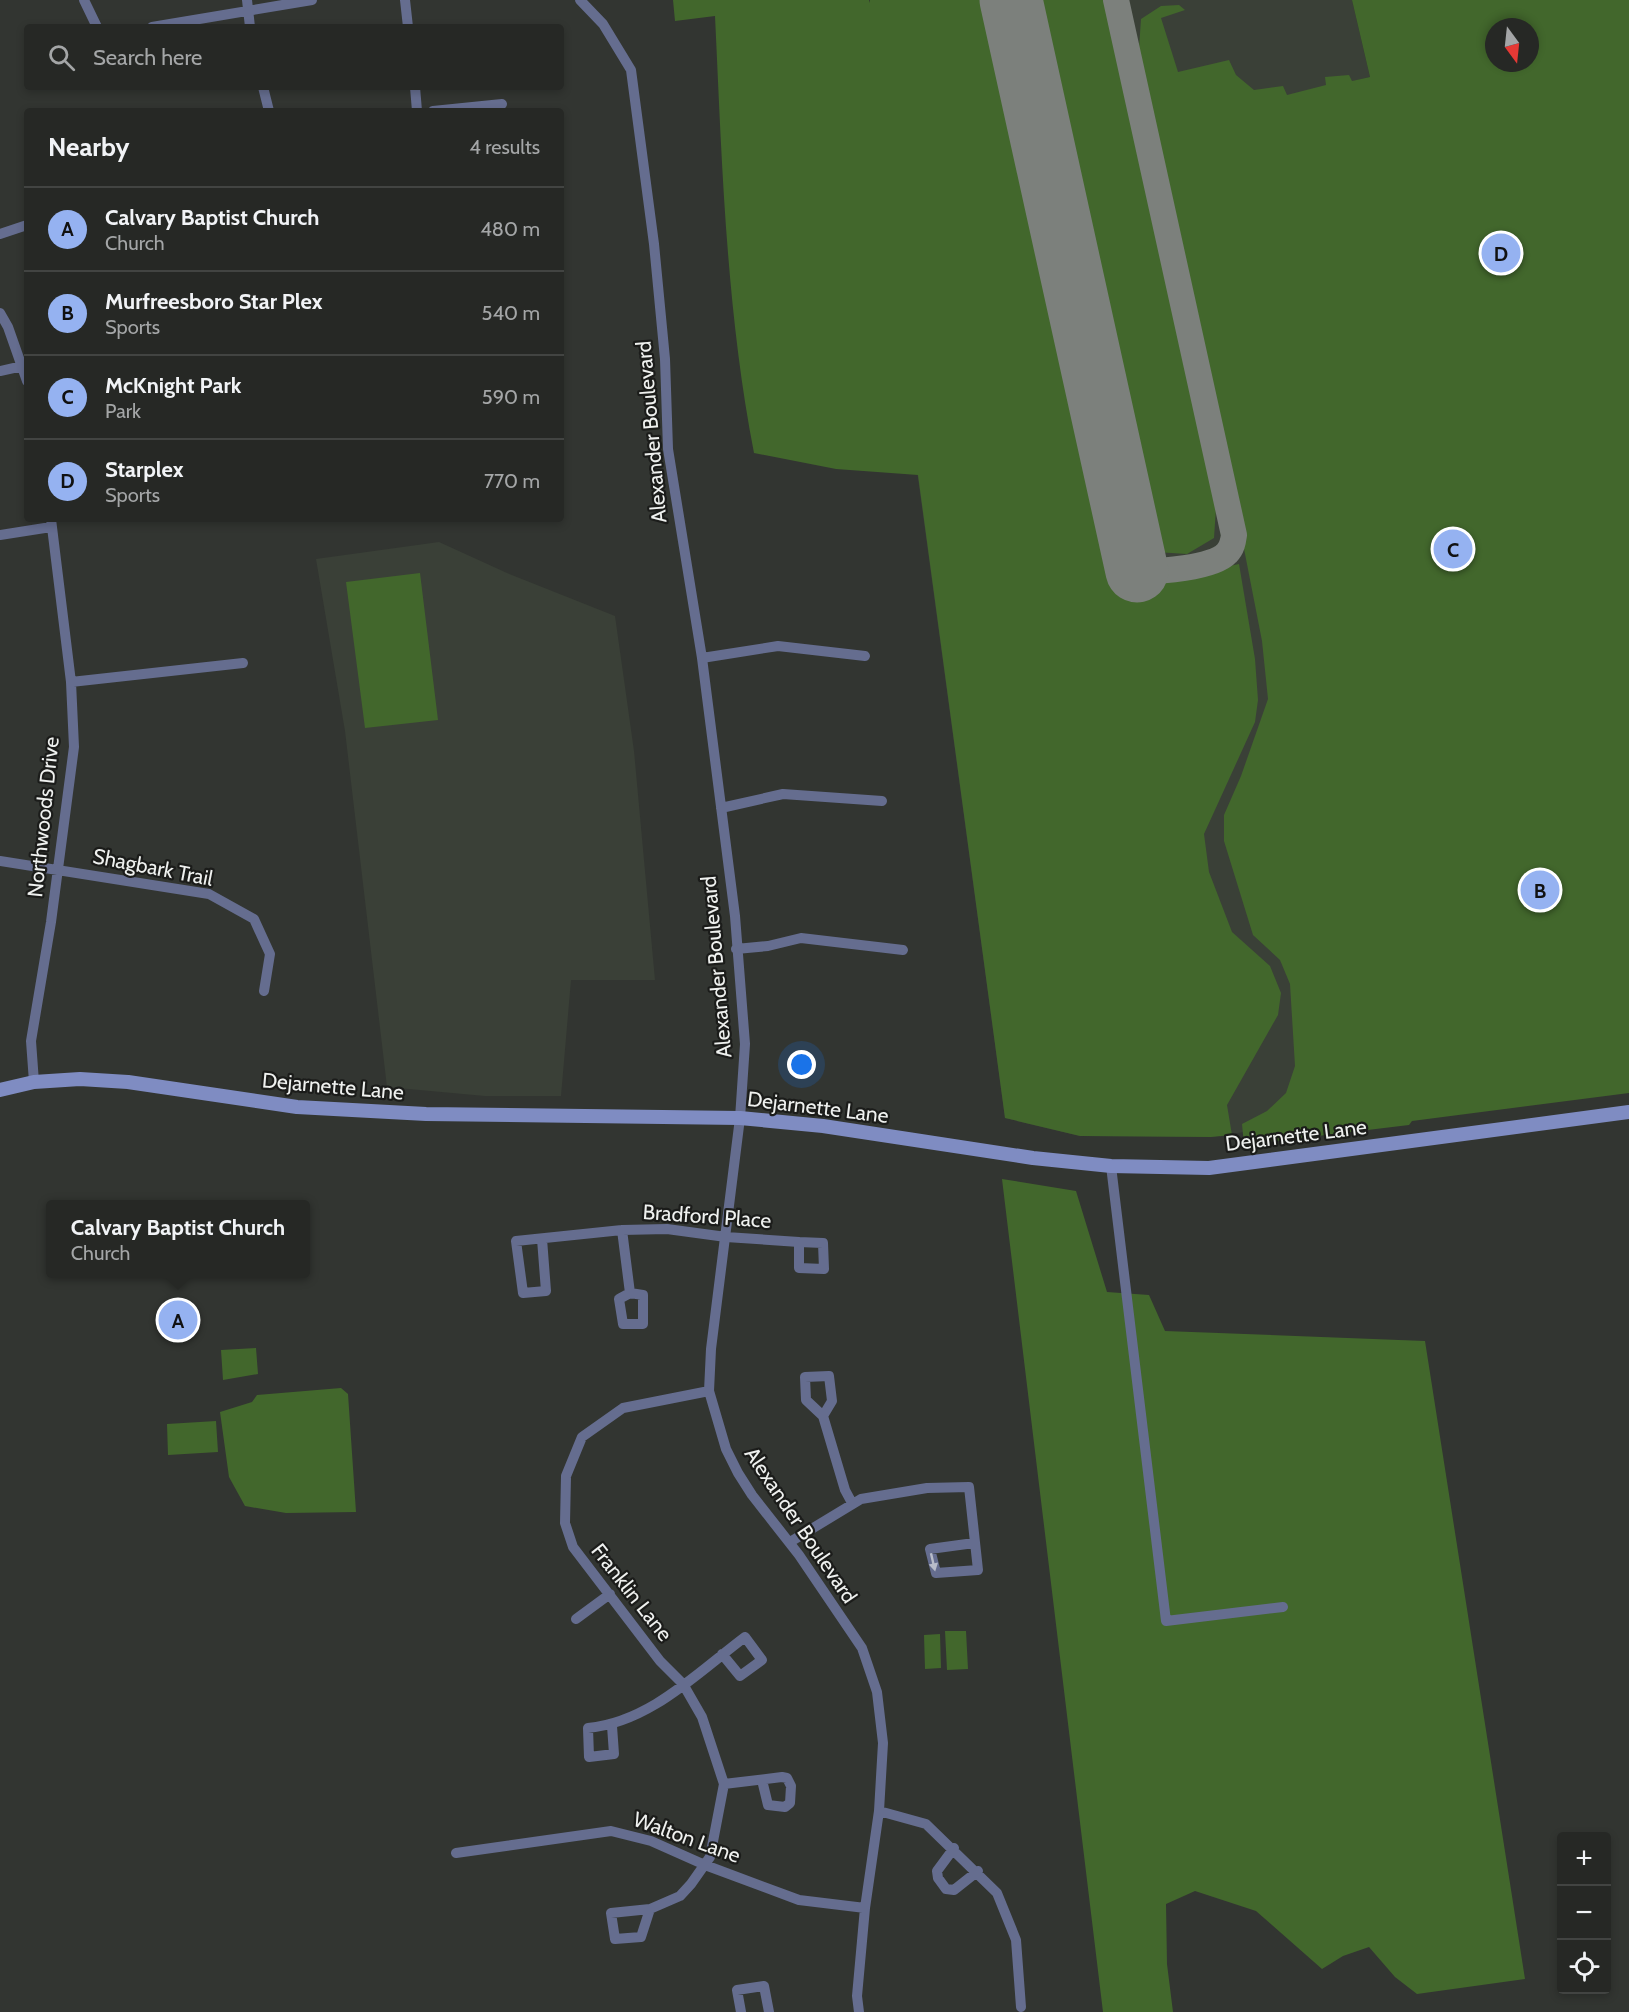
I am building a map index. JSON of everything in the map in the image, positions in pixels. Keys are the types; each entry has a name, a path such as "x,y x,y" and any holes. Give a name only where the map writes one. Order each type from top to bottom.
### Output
{"main road":[{"name":"Dejarnette Lane","path":"0,1090 34,1082 80,1079 128,1082 297,1107 426,1114 740,1118 823,1126 1033,1158 1111,1166 1209,1168 1629,1112"}],"street":[{"path":"84,0 96,24"},
{"path":"165,24 248,5 312,0"},
{"path":"405,0 408,24"},
{"name":"Alexander Boulevard","path":"580,0 603,24 631,70 654,244 665,359 668,449 702,658 735,916 745,1044 740,1118 711,1349 709,1391 726,1449 738,1473 752,1495 790,1542 862,1648 877,1692 883,1743 879,1811 865,1908 857,1996 859,2012"},
{"path":"248,5 250,24"},
{"path":"264,90 268,108"},
{"path":"415,90 417,108"},
{"path":"463,108 502,104"},
{"path":"0,234 24,226"},
{"path":"0,313 24,366 0,371"},
{"path":"0,536 51,523"},
{"name":"Northwoods Drive","path":"34,1082 30,1041 51,922 74,747 71,682 51,523"},
{"path":"702,658 778,646 865,656"},
{"path":"71,682 243,663"},
{"path":"721,808 783,794 882,801"},
{"name":"Shagbark Trail","path":"0,861 209,894 254,919 270,954 264,992"},
{"path":"736,949 768,946 801,938 903,950"},
{"path":"1111,1166 1167,1620 1283,1607"},
{"name":"Bradford Place","path":"542,1239 546,1291 523,1293 516,1241 622,1230 667,1229 726,1238 799,1242"},
{"path":"622,1230 630,1293"},
{"name":"Franklin Lane","path":"708,1861 724,1784 702,1717 683,1684 660,1661 573,1547 565,1523 566,1476 582,1437 623,1408 709,1391"},
{"path":"823,1416 845,1490 852,1503"},
{"path":"790,1542 852,1503 927,1488 969,1487 978,1570 936,1574 930,1549 974,1543"},
{"path":"576,1619 610,1594"},
{"path":"612,1726 646,1711 722,1654"},
{"path":"724,1784 762,1780"},
{"path":"879,1811 926,1824 978,1871 997,1893 1016,1940 1023,2010"},
{"name":"Walton Lane","path":"456,1853 611,1831 651,1841 708,1861 799,1900 865,1908"},
{"path":"954,1848 937,1871 938,1878 946,1888 954,1890 978,1871"},
{"path":"650,1910 680,1896 708,1861"},
{"path":"741,2012 737,1990 764,1986 769,2012"}],"shaded area":[{"path":"871,0 1352,0 1370,77 1265,102 1259,457 1322,1120 1211,1137 1080,1136 1005,1118 912,434"},
{"path":"439,542 507,573 615,616 634,751 655,980 571,980 561,1096 485,1096 387,1087 345,731 316,559"}],"green space":[{"path":"673,0 869,0 870,3 870,0 989,0 1120,589 1239,564 1255,659 1258,700 1255,722 1204,834 1209,872 1232,932 1270,966 1281,993 1278,1015 1227,1105 1232,1135 1211,1137 1080,1136 1005,1118 918,475 836,469 754,453 731,290 715,16 675,21"},
{"path":"1033,0 1108,0 1217,493 1214,538 1187,554 1156,552"},
{"path":"1352,0 1629,0 1629,1093 1412,1121 1409,1125 1244,1145 1242,1124 1267,1111 1286,1093 1295,1066 1290,984 1280,960 1253,935 1224,841 1224,815 1241,776 1268,699 1262,641 1230,477 1138,63 1141,19 1161,6 1179,5 1185,10 1161,18 1178,72 1229,60 1236,75 1254,90 1283,86 1287,95 1326,85 1325,77 1349,75 1352,81 1370,77"},
{"path":"420,573 438,720 365,728 346,582"},
{"path":"1002,1179 1076,1191 1107,1292 1149,1295 1165,1331 1425,1341 1525,1979 1417,1994 1395,1977 1369,1947 1343,1956 1322,1969 1256,1911 1195,1891 1166,1904 1167,1964 1173,2012 1103,2012"},
{"path":"256,1348 258,1374 223,1380 221,1350"},
{"path":"341,1388 348,1394 356,1512 286,1513 245,1506 229,1477 220,1412 252,1402 257,1395"},
{"path":"216,1421 218,1452 168,1455 167,1424"},
{"path":"945,1631 966,1631 968,1669 947,1670"},
{"path":"940,1634 941,1668 925,1669 924,1635"}],"taxiway":[{"path":"1116,0 1234,535 1229,551 1210,562 1171,570 1137,571"}],"runway":[{"path":"1011,0 1137,571"}],"place":[{"name":"Starplex","path":"1501,253"},
{"name":"McKnight Park","path":"1453,549"},
{"name":"Murfreesboro Star Plex","path":"1540,890"},
{"name":"Calvary Baptist Church","path":"178,1320"}]}
